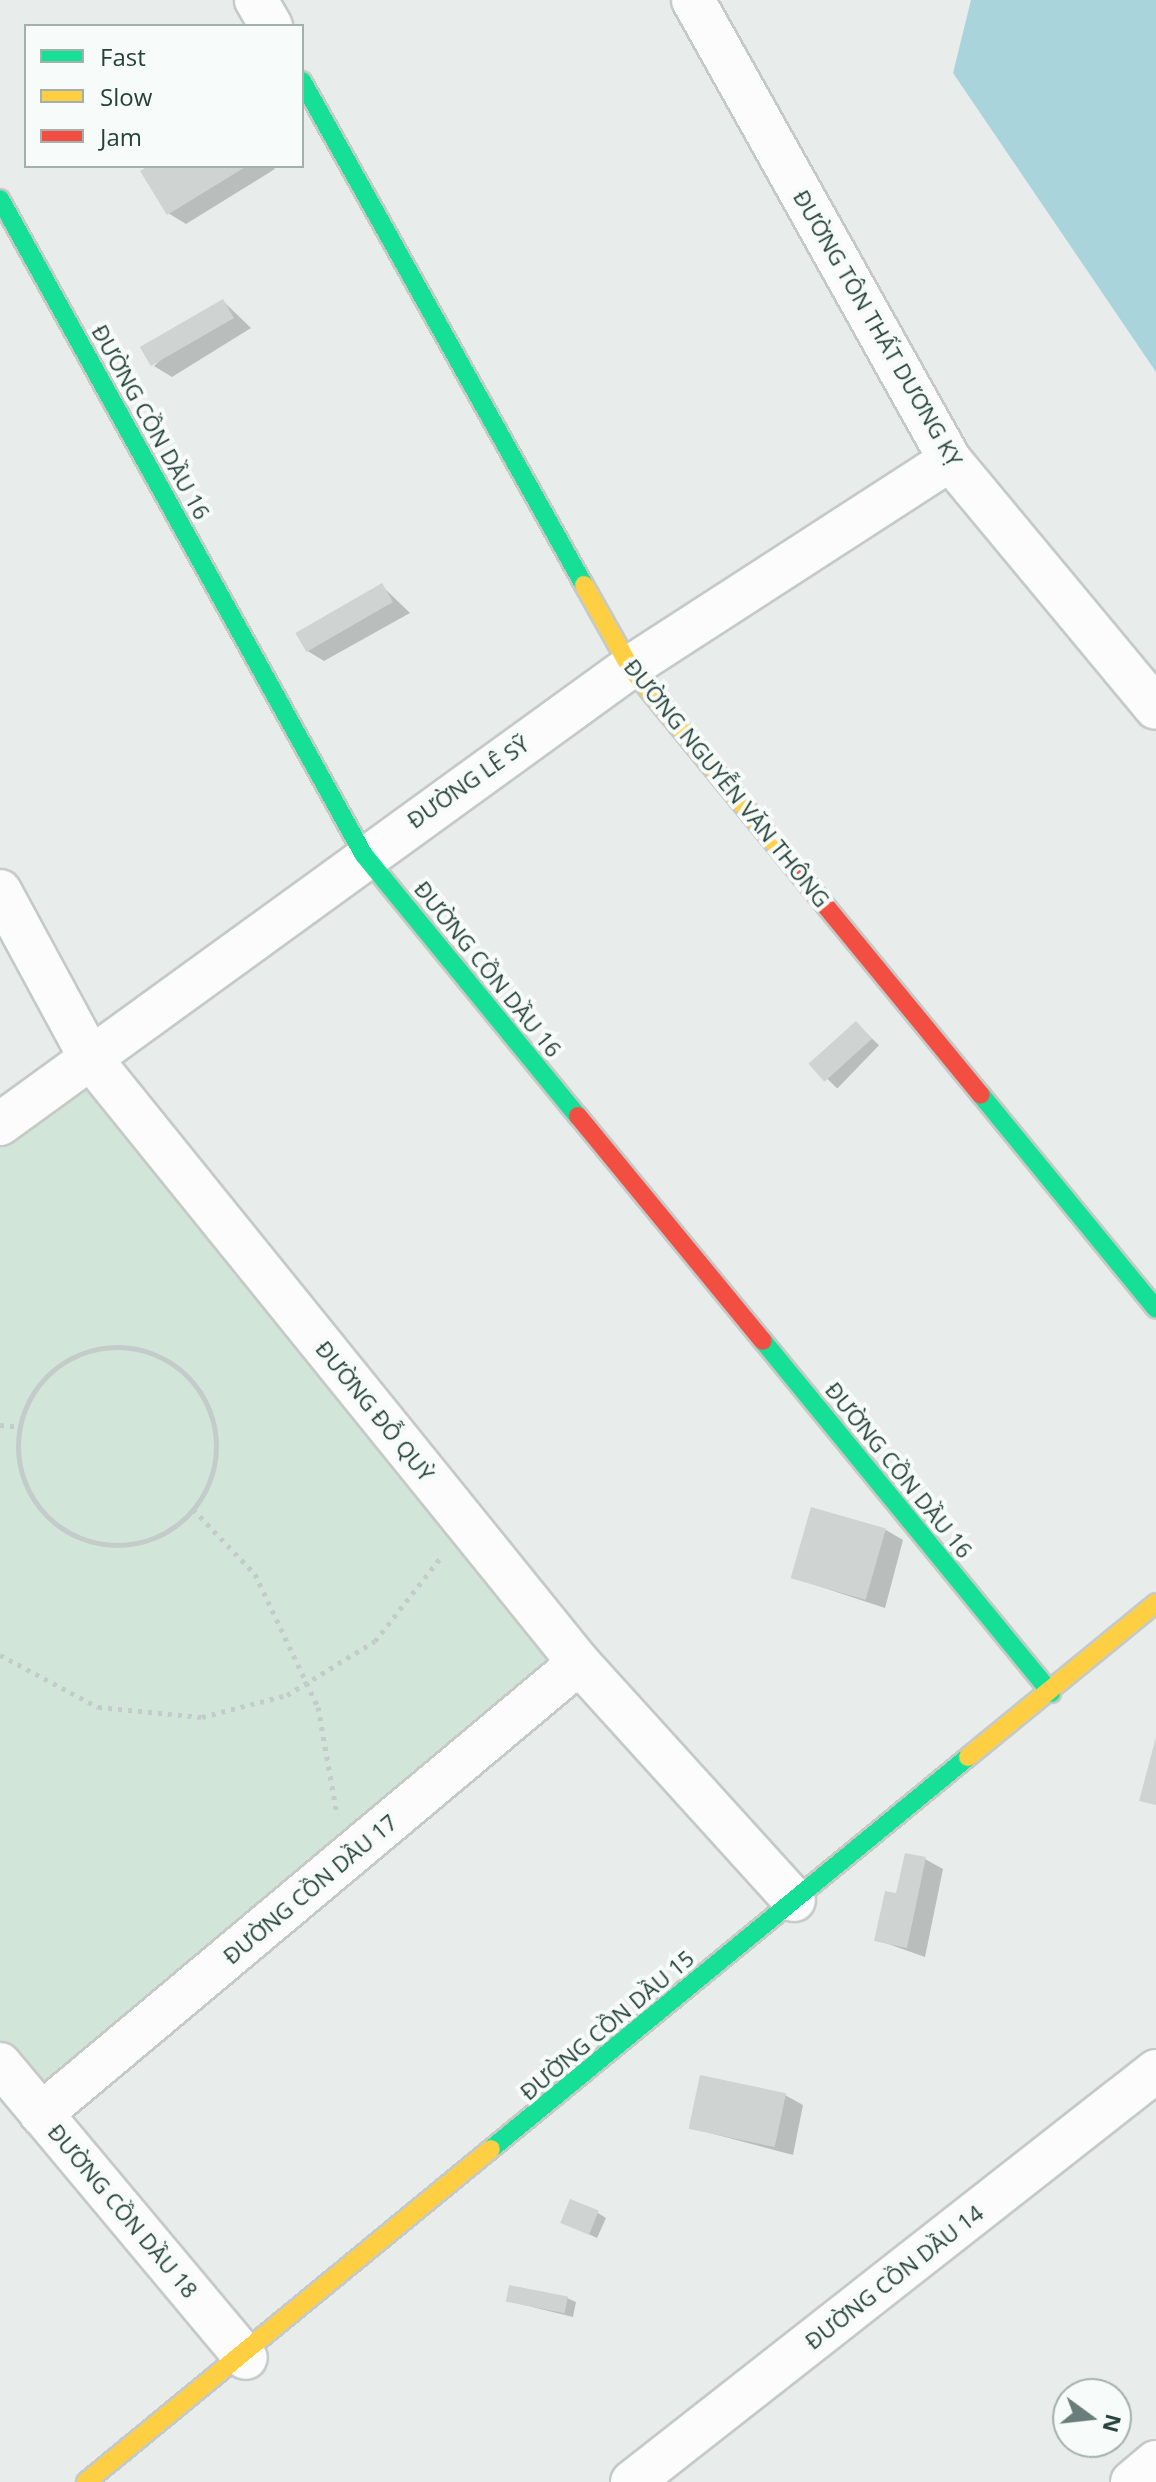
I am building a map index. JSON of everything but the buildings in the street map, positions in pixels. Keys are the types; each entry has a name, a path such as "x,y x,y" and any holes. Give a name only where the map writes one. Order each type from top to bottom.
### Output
{"street":[{"path":"256,0 270,24"},
{"name":"ĐƯỜNG TÔN THẤT DƯƠNG KỴ","path":"693,0 950,460 1156,708"},
{"name":"ĐƯỜNG NGUYỄN VĂN THÔNG","path":"304,85 630,667 1156,1309"},
{"name":"ĐƯỜNG CỒN DẦU 16","path":"0,199 364,855 1051,1693"},
{"name":"ĐƯỜNG LÊ SỸ","path":"0,1124 364,855 630,667 950,460"},
{"name":"ĐƯỜNG ĐỖ QUỲ","path":"0,891 91,1059 579,1663 794,1900"},
{"name":"ĐƯỜNG CỒN DẦU 15","path":"86,2482 246,2358 794,1900 1051,1693 1156,1603"},
{"name":"ĐƯỜNG CỒN DẦU 17","path":"41,2114 579,1663"},
{"name":"ĐƯỜNG CỒN DẦU 18","path":"0,2064 246,2358"},
{"name":"ĐƯỜNG CỒN DẦU 14","path":"632,2482 1156,2071"},
{"path":"1132,2482 1156,2462"}],"path":[{"path":"129,1347 161,1356 188,1376 216,1435 215,1467 193,1509 155,1539 124,1546 62,1530 23,1480 21,1427 40,1384 65,1361 129,1347"},
{"path":"0,1425 21,1427"},
{"path":"193,1509 255,1574 318,1707 344,1860"},
{"path":"0,1655 98,1707 202,1717 307,1683 375,1641 465,1523"}],"green space":[{"path":"91,1059 579,1663 41,2114 0,2064 0,1125"}],"water":[{"path":"971,0 1156,0 1156,372 953,73"}],"traffic: fast":[{"path":"304,85 584,585"},
{"path":"0,199 364,855 578,1116"},
{"path":"981,1095 1156,1309"},
{"path":"763,1341 1051,1693"},
{"path":"491,2149 968,1757"}],"traffic: slow":[{"path":"584,585 630,667 801,876"},
{"path":"968,1757 1156,1603"},
{"path":"86,2482 491,2149"}],"traffic: jam":[{"path":"801,876 981,1095"},
{"path":"578,1116 763,1341"}]}
